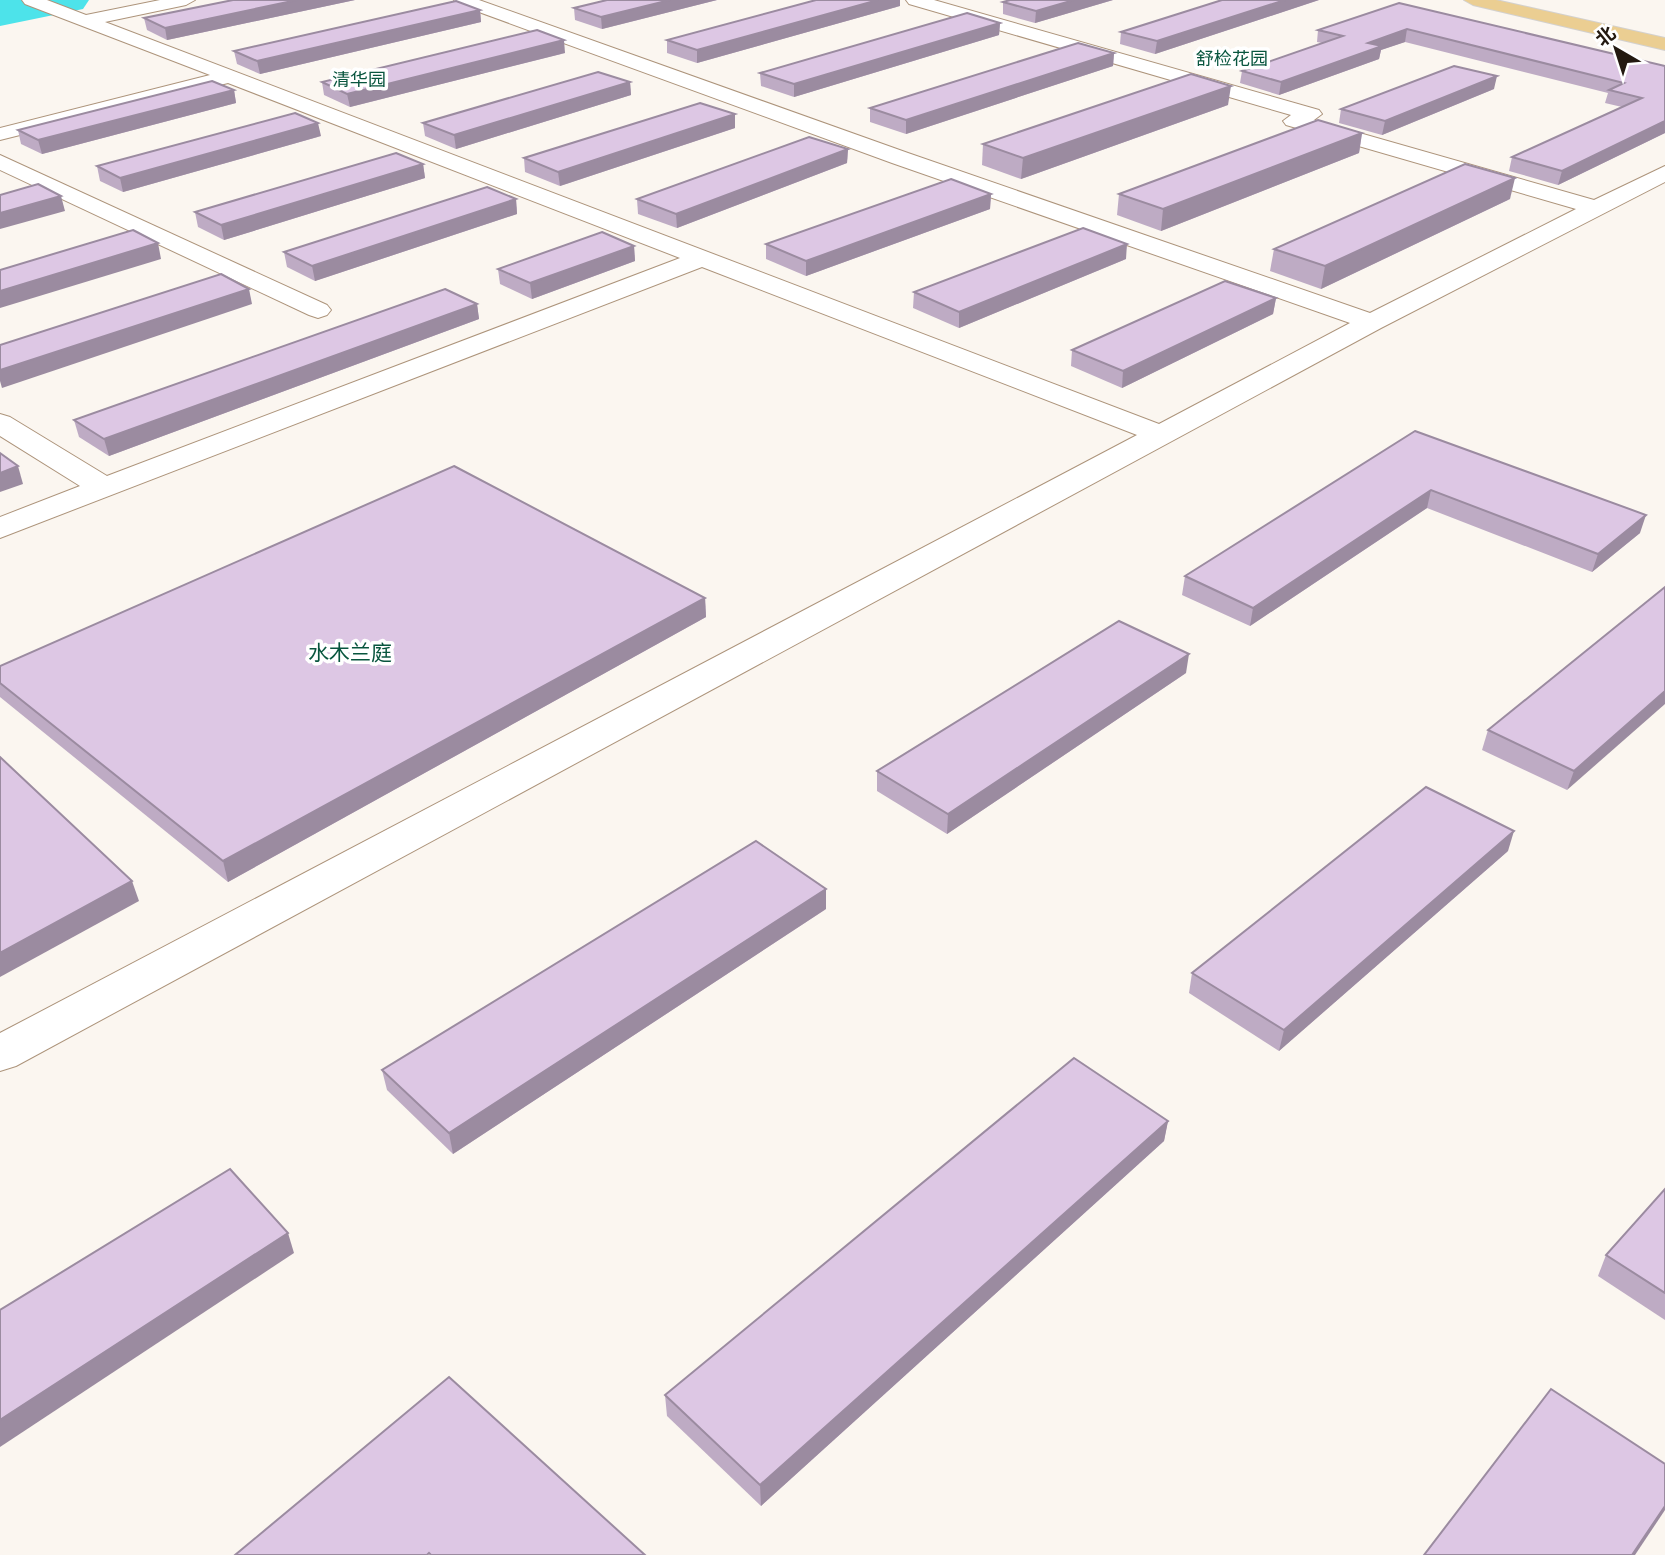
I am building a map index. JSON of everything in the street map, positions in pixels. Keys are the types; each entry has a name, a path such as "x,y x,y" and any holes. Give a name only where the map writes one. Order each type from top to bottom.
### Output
{"main road":[{"path":"1474,0 1665,44"}],"street":[{"path":"32,0 1162,435"},
{"path":"85,21 186,0"},
{"path":"463,0 900,158 1372,323"},
{"path":"915,0 1312,114 1293,121 1596,208"},
{"path":"0,134 227,77"},
{"path":"0,162 318,310"},
{"path":"0,1054 1372,323 1665,173"},
{"path":"0,528 703,258"},
{"path":"0,423 104,488"}],"building":[{"path":"233,0 297,0 165,28 144,18"},
{"path":"607,0 670,0 601,17 574,8"},
{"path":"816,0 878,0 697,50 667,40"},
{"path":"1074,0 1036,11 1003,2"},
{"path":"1222,0 1285,0 1157,41 1121,32"},
{"path":"456,1 480,10 257,61 234,51"},
{"path":"1399,3 1665,66 1665,121 1562,171 1512,157 1642,98 1609,90 1624,83 1407,29 1368,43 1382,46 1281,82 1242,71 1343,36 1318,30"},
{"path":"967,13 1000,23 794,84 760,73"},
{"path":"537,30 564,40 347,94 322,82"},
{"path":"1078,43 1114,53 906,120 870,108"},
{"path":"1454,66 1497,76 1385,121 1341,109"},
{"path":"598,72 630,82 454,135 423,123"},
{"path":"1191,74 1231,86 1023,158 983,144"},
{"path":"212,81 234,90 38,140 18,130"},
{"path":"700,103 735,114 558,172 524,158"},
{"path":"295,113 318,123 120,178 97,166"},
{"path":"1318,120 1362,133 1163,209 1119,194"},
{"path":"809,137 848,149 676,214 637,199"},
{"path":"396,153 423,164 221,225 195,212"},
{"path":"1465,164 1515,178 1325,266 1274,249"},
{"path":"951,179 991,194 806,261 766,244"},
{"path":"38,184 61,196 0,213 0,195"},
{"path":"487,187 516,199 312,266 284,252"},
{"path":"1083,228 1127,244 959,312 914,292"},
{"path":"133,230 158,243 0,291 0,270"},
{"path":"602,232 634,246 530,283 498,269"},
{"path":"221,274 249,289 0,370 0,345"},
{"path":"1225,281 1276,298 1123,371 1072,350"},
{"path":"445,289 477,304 104,439 74,420"},
{"path":"1415,431 1646,515 1598,554 1431,490 1253,608 1185,576"},
{"path":"0,453 18,466 0,473"},
{"path":"454,466 705,598 223,861 0,683 0,666"},
{"path":"1665,587 1665,691 1574,771 1488,730"},
{"path":"1119,621 1189,654 948,814 877,771"},
{"path":"0,757 132,881 0,953"},
{"path":"1426,787 1514,831 1284,1030 1192,973"},
{"path":"756,841 826,889 449,1133 382,1070"},
{"path":"1074,1058 1168,1121 760,1485 665,1395"},
{"path":"230,1169 288,1233 0,1420 0,1310"},
{"path":"1665,1189 1665,1293 1606,1255"},
{"path":"449,1377 645,1555 235,1555"},
{"path":"1551,1389 1665,1464 1665,1506 1632,1555 1424,1555"}],"waterway":[{"path":"0,13 68,0"}],"district":[{"name":"舒检花园","path":"1232,58"},
{"name":"清华园","path":"359,79"},
{"name":"水木兰庭","path":"350,652"}]}
